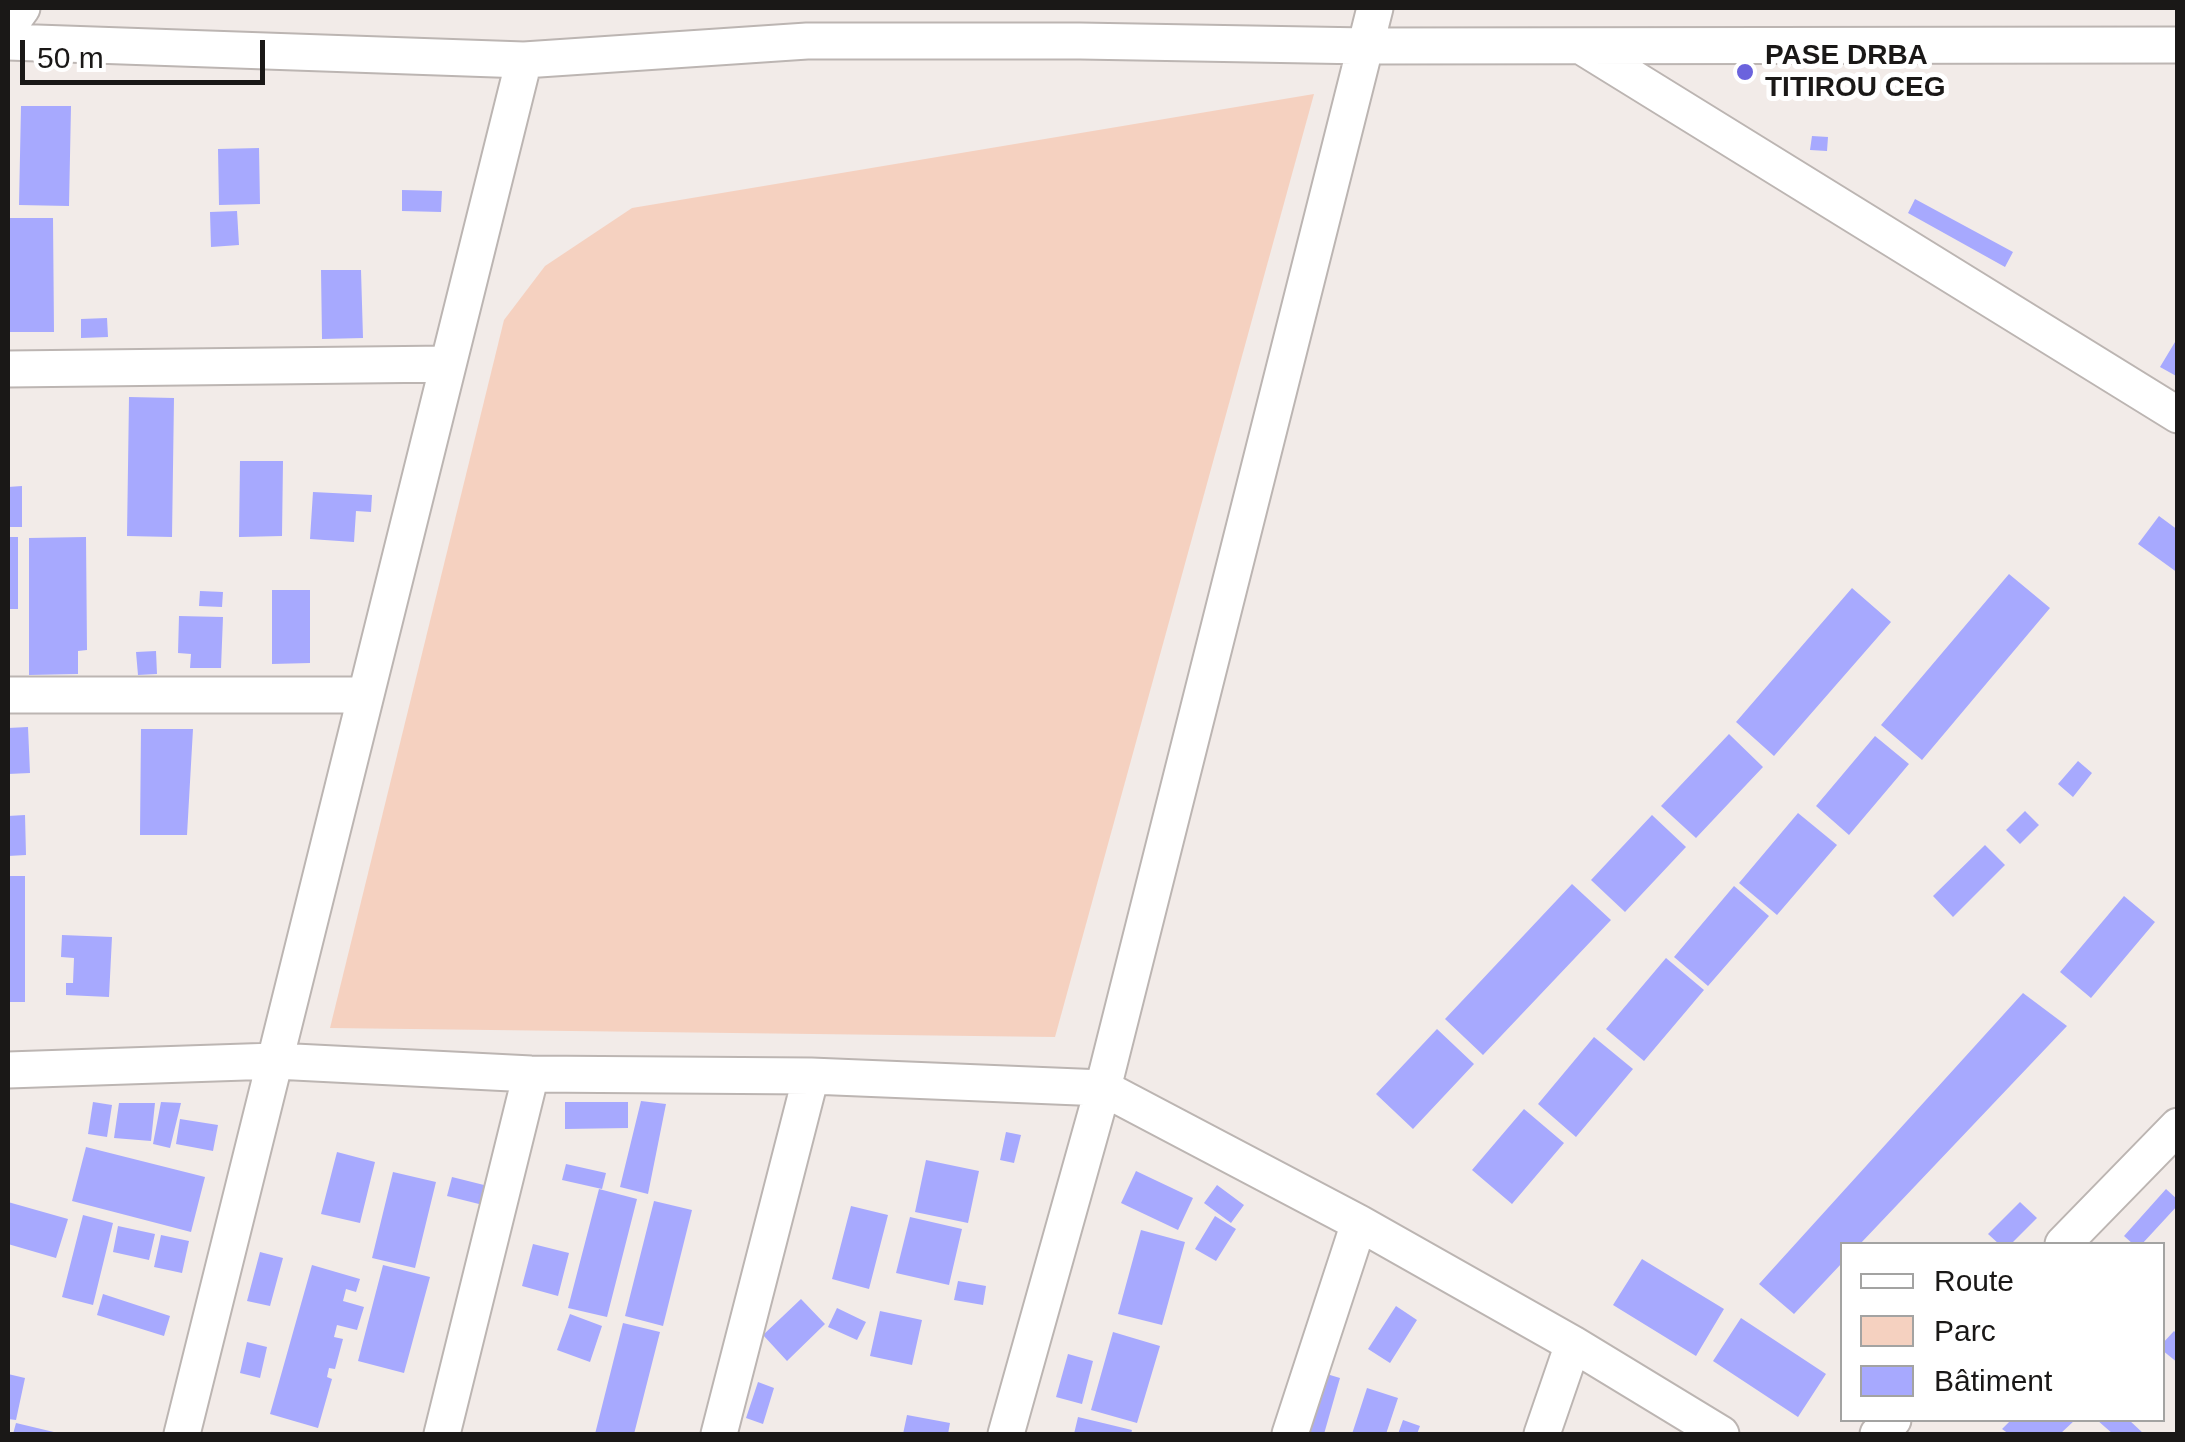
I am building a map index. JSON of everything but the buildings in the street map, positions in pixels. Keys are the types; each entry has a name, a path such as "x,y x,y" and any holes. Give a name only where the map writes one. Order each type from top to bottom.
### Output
{"street":[{"path":"8,27 22,8"},
{"path":"1006,1434 1102,1088 1375,8"},
{"path":"8,42 524,60 807,41 1080,40 1367,46 2178,45"},
{"path":"1580,45 2178,416"},
{"path":"182,1434 524,60"},
{"path":"8,369 448,364"},
{"path":"8,695 366,695"},
{"path":"8,1070 275,1061 530,1074 811,1076 1102,1088 1359,1222 1574,1344 1721,1434"},
{"path":"442,1434 530,1074"},
{"path":"719,1434 811,1076"},
{"path":"2065,1242 2178,1126"},
{"path":"1290,1434 1359,1222"},
{"path":"1542,1434 1574,1344"}],"green space":[{"path":"1314,94 1055,1037 330,1028 504,320 545,266 632,208"}],"place":[{"name":"PASE DRBA TITIROU CEG","path":"1745,72"}]}
